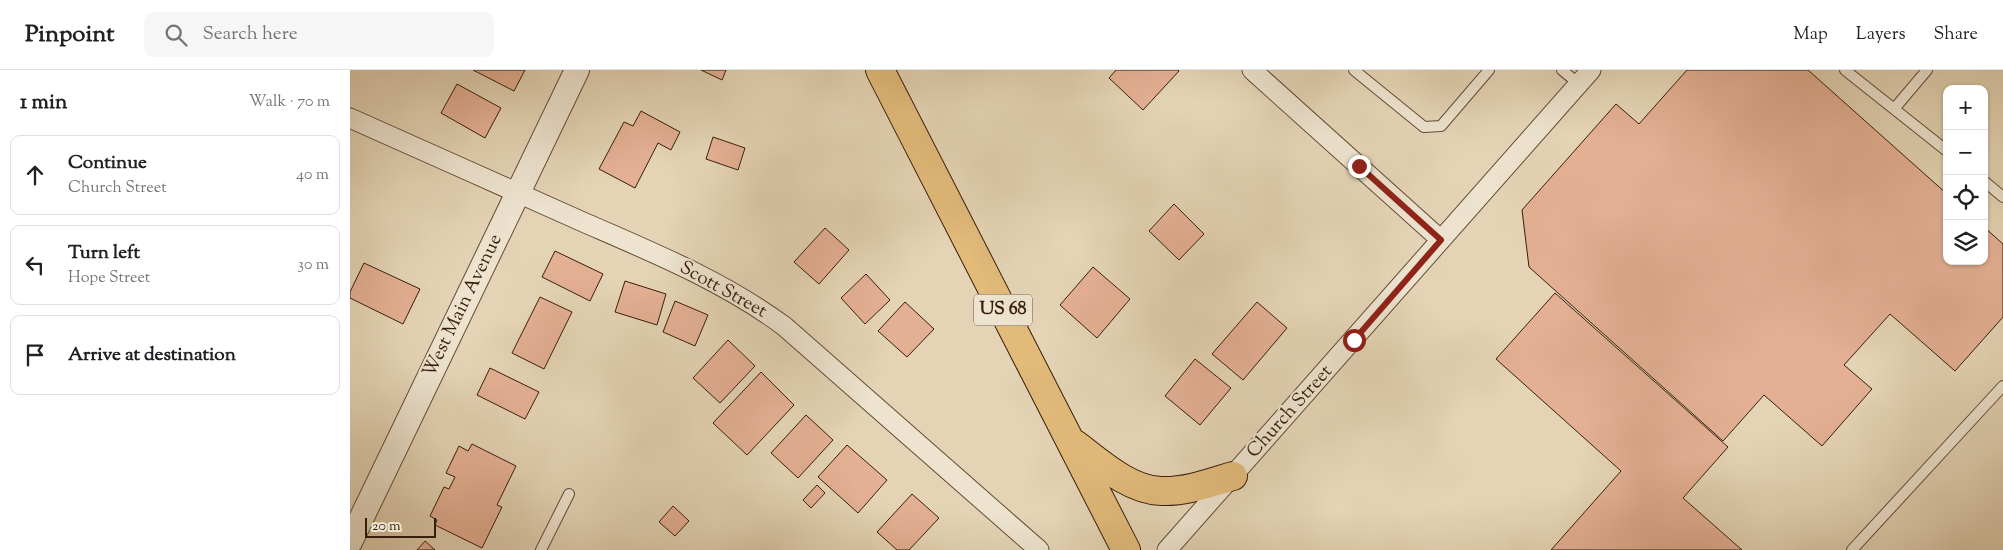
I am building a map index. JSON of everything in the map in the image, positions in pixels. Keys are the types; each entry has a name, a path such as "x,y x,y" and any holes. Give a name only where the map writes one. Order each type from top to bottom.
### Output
{"main road":[{"name":"US 68","path":"880,70 1126,550"},
{"path":"1071,441 1121,476 1144,488 1156,491 1183,489 1233,476"}],"street":[{"name":"West Main Avenue","path":"350,542 577,70"},
{"name":"Church Street","path":"1167,550 1591,70"},
{"path":"1257,72 1441,240"},
{"name":"Scott Street","path":"350,118 657,254 710,280 761,309 784,326 1039,550"}],"lane":[{"path":"1354,70 1424,127 1440,126 1489,70"},
{"path":"1562,70 1579,84"},
{"path":"1845,70 1943,148"},
{"path":"1894,109 1927,70"},
{"path":"1988,185 2003,196"},
{"path":"1852,550 2003,386"},
{"path":"541,550 569,494"}],"building":[{"path":"473,70 525,70 514,91"},
{"path":"701,70 726,70 722,80"},
{"path":"1116,70 1179,71 1143,110 1109,78"},
{"path":"1687,70 1808,70 1943,190 1943,265 1988,265 1988,231 2003,244 2003,317 1955,371 1890,314 1844,365 1872,389 1822,446 1764,395 1723,441 1529,267 1522,210 1616,104 1639,124"},
{"path":"457,84 501,108 485,138 441,113"},
{"path":"641,111 680,132 671,150 658,143 635,188 599,169 624,122 633,126"},
{"path":"713,137 745,148 738,170 706,159"},
{"path":"1174,204 1204,234 1179,260 1149,231"},
{"path":"825,228 849,250 819,284 794,262"},
{"path":"555,251 603,274 590,301 542,277"},
{"path":"364,263 420,289 403,324 350,298 350,292"},
{"path":"1093,267 1130,299 1097,338 1060,305"},
{"path":"866,274 890,300 865,324 841,298"},
{"path":"625,281 666,294 657,325 615,312"},
{"path":"1555,293 1728,447 1683,498 1742,550 1551,550 1621,471 1496,359"},
{"path":"540,297 572,312 544,369 512,353"},
{"path":"675,301 708,315 695,346 663,332"},
{"path":"905,302 934,329 907,357 878,331"},
{"path":"1257,302 1287,328 1243,380 1212,354"},
{"path":"728,340 755,366 720,403 693,378"},
{"path":"1195,359 1231,388 1200,425 1165,396"},
{"path":"490,368 539,392 525,419 477,395"},
{"path":"761,372 794,405 747,455 713,423"},
{"path":"806,415 833,440 798,478 771,453"},
{"path":"472,444 516,466 497,505 502,507 482,548 435,525 437,520 430,516 444,487 449,489 455,477 446,473 459,446 468,451"},
{"path":"847,445 887,480 858,513 818,477"},
{"path":"817,485 825,493 811,508 803,500"},
{"path":"912,494 939,518 909,550 897,550 877,532"},
{"path":"673,506 689,521 675,536 659,522"},
{"path":"425,541 435,550 417,550"}],"route":[{"path":"1354,340 1441,240 1359,166"}]}
